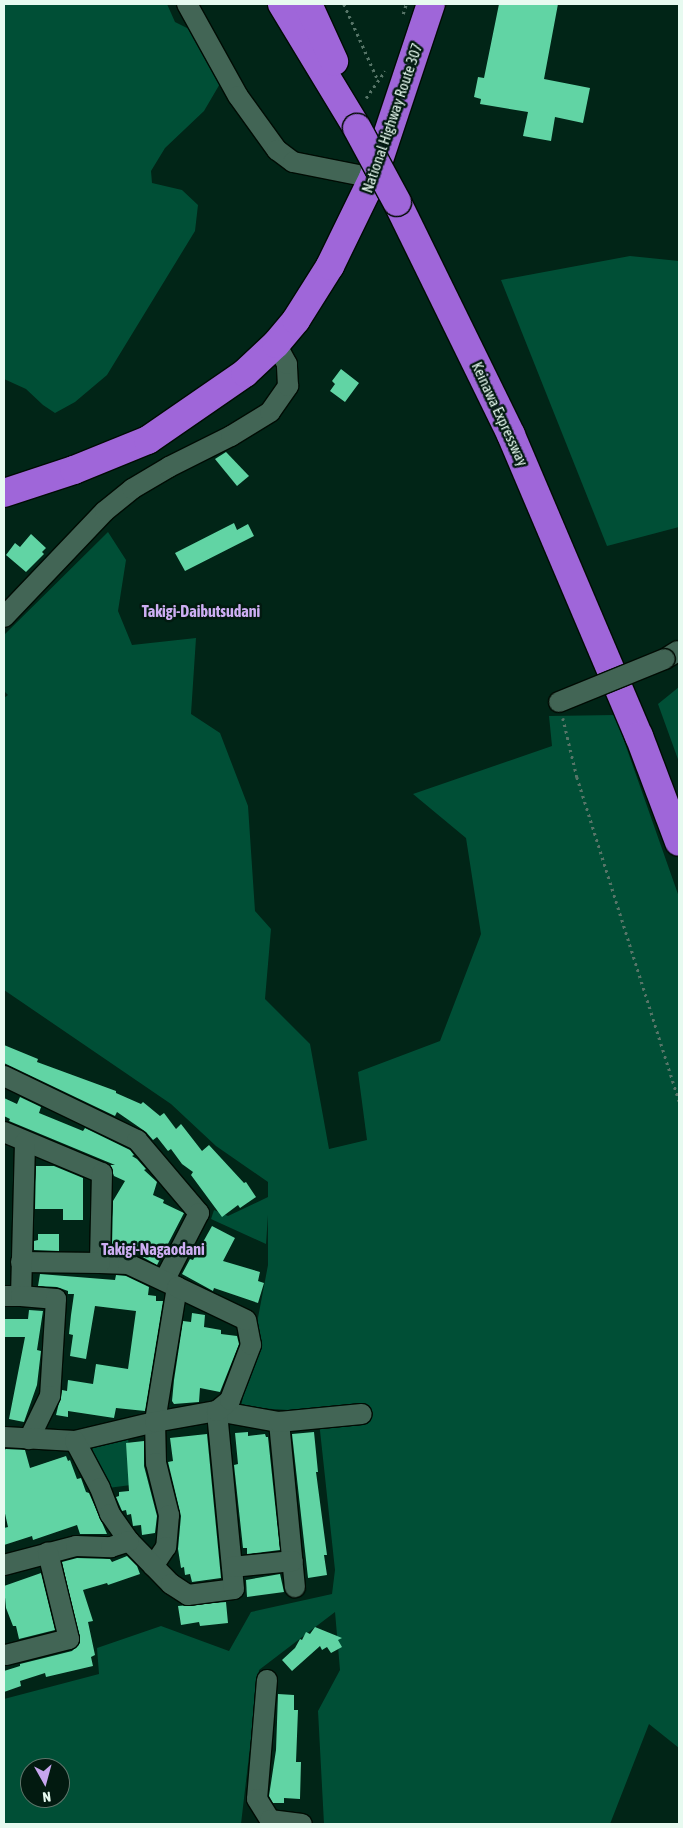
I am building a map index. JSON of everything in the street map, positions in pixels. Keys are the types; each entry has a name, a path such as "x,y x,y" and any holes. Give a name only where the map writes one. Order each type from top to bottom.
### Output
{"highway":[{"path":"276,4 331,86"},
{"name":"Keinawa Expressway","path":"282,4 331,86 363,116"},
{"name":"Keinawa Expressway","path":"308,4 342,80 363,116 511,435 639,736 679,842"},
{"name":"National Highway Route 307","path":"4,493 74,470 148,440 245,373 276,344 296,320 330,266 373,178 431,4"},
{"name":"Keinawa Expressway","path":"400,198 520,431 636,705 679,814"}],"street":[{"path":"187,4 238,96 277,150 294,162 373,178"},
{"path":"4,617 105,510 132,490 270,412 288,386 287,364 276,344"},
{"path":"559,702 672,655"},
{"path":"4,1076 137,1140 199,1213 171,1284 155,1422 156,1463 169,1515 166,1547 153,1566"},
{"path":"4,1132 102,1173 100,1263"},
{"path":"25,1142 22,1262 12,1296 56,1299 50,1396 29,1439"},
{"path":"22,1262 128,1264 246,1320 252,1345 230,1400 217,1411"},
{"path":"75,1441 100,1488 110,1514 129,1541 171,1584 188,1595 234,1589 217,1411"},
{"path":"4,1437 75,1441 155,1422 217,1411 279,1422 362,1414"},
{"path":"279,1422 295,1587"},
{"path":"4,1566 76,1546 111,1547 129,1541"},
{"path":"4,1652 70,1639 48,1553"},
{"path":"232,1567 293,1561"},
{"path":"267,1680 257,1799 270,1820 302,1824"}],"path":[{"path":"344,4 378,81"},
{"path":"401,21 406,4"},
{"path":"363,116 378,81 389,65"},
{"path":"559,702 577,777 679,1101"}],"green space":[{"path":"4,4 167,4 175,22 191,30 221,82 204,111 165,148 151,171 152,183 182,190 198,205 195,231 107,375 75,402 55,413 26,389 4,379"},
{"path":"630,256 679,261 679,527 607,546 501,280"},
{"path":"108,532 126,560 118,611 132,645 196,638 191,714 220,733 248,806 255,911 271,929 265,999 310,1044 329,1149 367,1140 358,1072 440,1041 481,934 466,838 413,794 552,746 549,716 615,715 679,897 679,1748 649,1724 610,1824 324,1824 318,1711 340,1670 335,1612 259,1670 241,1824 4,1824 4,1699 99,1674 97,1648 161,1626 229,1651 251,1612 332,1594 335,1570 318,1412 241,1407 268,1265 268,1215 266,1244 211,1219 214,1210 228,1216 268,1197 268,1182 216,1146 171,1104 4,990 4,698 8,695 4,691 4,635"},
{"path":"679,687 679,762 658,704"},
{"path":"128,1436 131,1485 108,1488 91,1452 96,1441"}],"building":[{"path":"499,4 558,4 544,79 590,88 583,123 555,117 551,141 523,136 528,112 480,104 481,99 474,97 478,77 484,78"},
{"path":"341,369 359,383 345,402 330,391 335,384 332,381"},
{"path":"226,452 249,476 237,486 215,459"},
{"path":"234,523 237,530 248,524 254,536 185,571 175,553"},
{"path":"31,534 46,548 42,552 44,554 26,572 6,555 15,543 20,547"},
{"path":"4,1045 38,1059 37,1062 116,1091 116,1093 141,1104 143,1102 160,1116 164,1113 176,1129 181,1124 202,1151 209,1145 244,1183 246,1182 256,1197 240,1208 238,1205 222,1217 191,1175 193,1172 182,1164 171,1149 168,1151 157,1137 153,1140 146,1132 117,1112 115,1116 4,1063"},
{"path":"20,1097 41,1107 39,1113 83,1131 85,1128 130,1150 134,1155 132,1156 137,1159 146,1169 144,1170 157,1182 153,1195 164,1200 163,1203 184,1213 157,1265 119,1244 118,1247 112,1246 113,1201 125,1181 114,1176 110,1165 115,1165 9,1121 10,1119 4,1116 4,1098 17,1104"},
{"path":"36,1166 54,1166 83,1178 83,1220 63,1220 63,1209 35,1209"},
{"path":"212,1226 235,1238 223,1261 260,1272 258,1281 264,1283 258,1303 214,1288 213,1291 182,1274 190,1259 193,1260"},
{"path":"38,1234 59,1234 59,1251 34,1250 34,1241 38,1240"},
{"path":"40,1274 115,1280 116,1275 126,1276 149,1287 148,1295 156,1296 156,1301 163,1301 145,1411 116,1408 114,1418 68,1411 68,1417 56,1415 62,1390 67,1391 68,1380 93,1384 96,1364 128,1369 136,1311 95,1306 86,1359 70,1356 73,1335 69,1334 74,1294 68,1294 68,1291 57,1287 38,1286"},
{"path":"29,1310 43,1311 37,1350 41,1351 37,1385 24,1422 9,1419 25,1337 4,1337 4,1319 28,1319"},
{"path":"192,1313 205,1315 204,1327 221,1330 221,1334 237,1336 239,1344 220,1392 200,1388 199,1402 174,1404 172,1401 174,1380 183,1321 191,1322"},
{"path":"248,1432 248,1436 265,1434 268,1437 280,1550 247,1554 247,1548 243,1548 234,1465 238,1464 235,1433"},
{"path":"314,1432 318,1472 316,1472 327,1555 324,1555 327,1575 308,1578 292,1434"},
{"path":"207,1434 221,1578 192,1582 190,1574 185,1575 184,1567 181,1568 178,1549 181,1516 168,1462 173,1461 170,1438"},
{"path":"144,1441 144,1466 157,1516 155,1533 142,1535 141,1525 133,1526 131,1514 127,1515 126,1510 122,1511 116,1497 119,1496 119,1492 129,1491 126,1443"},
{"path":"4,1450 25,1450 30,1468 66,1456 68,1461 70,1460 77,1479 81,1478 86,1492 89,1493 107,1534 80,1534 77,1525 33,1540 32,1536 4,1545 4,1528 8,1527 4,1509"},
{"path":"127,1556 137,1566 140,1574 108,1585 107,1583 83,1590 93,1621 88,1622 95,1655 91,1657 93,1666 46,1677 45,1673 20,1681 21,1686 4,1692 4,1671 20,1666 20,1664 72,1651 80,1643 62,1562 77,1558 110,1559 112,1562"},
{"path":"41,1573 55,1630 19,1639 16,1626 13,1626 6,1608 4,1586"},
{"path":"280,1574 284,1592 247,1597 246,1580"},
{"path":"226,1602 228,1623 200,1626 199,1622 181,1625 178,1606"},
{"path":"315,1627 342,1638 338,1640 342,1647 331,1653 327,1647 322,1650 320,1646 292,1671 282,1660 295,1648 300,1639 302,1640 306,1632 310,1634"},
{"path":"278,1694 294,1695 294,1710 298,1710 296,1762 301,1762 300,1799 284,1798 284,1803 273,1803 269,1796 276,1750"}],"district":[{"name":"Takigi-Daibutsudani","path":"201,611"},
{"name":"Takigi-Nagaodani","path":"153,1249"}]}
